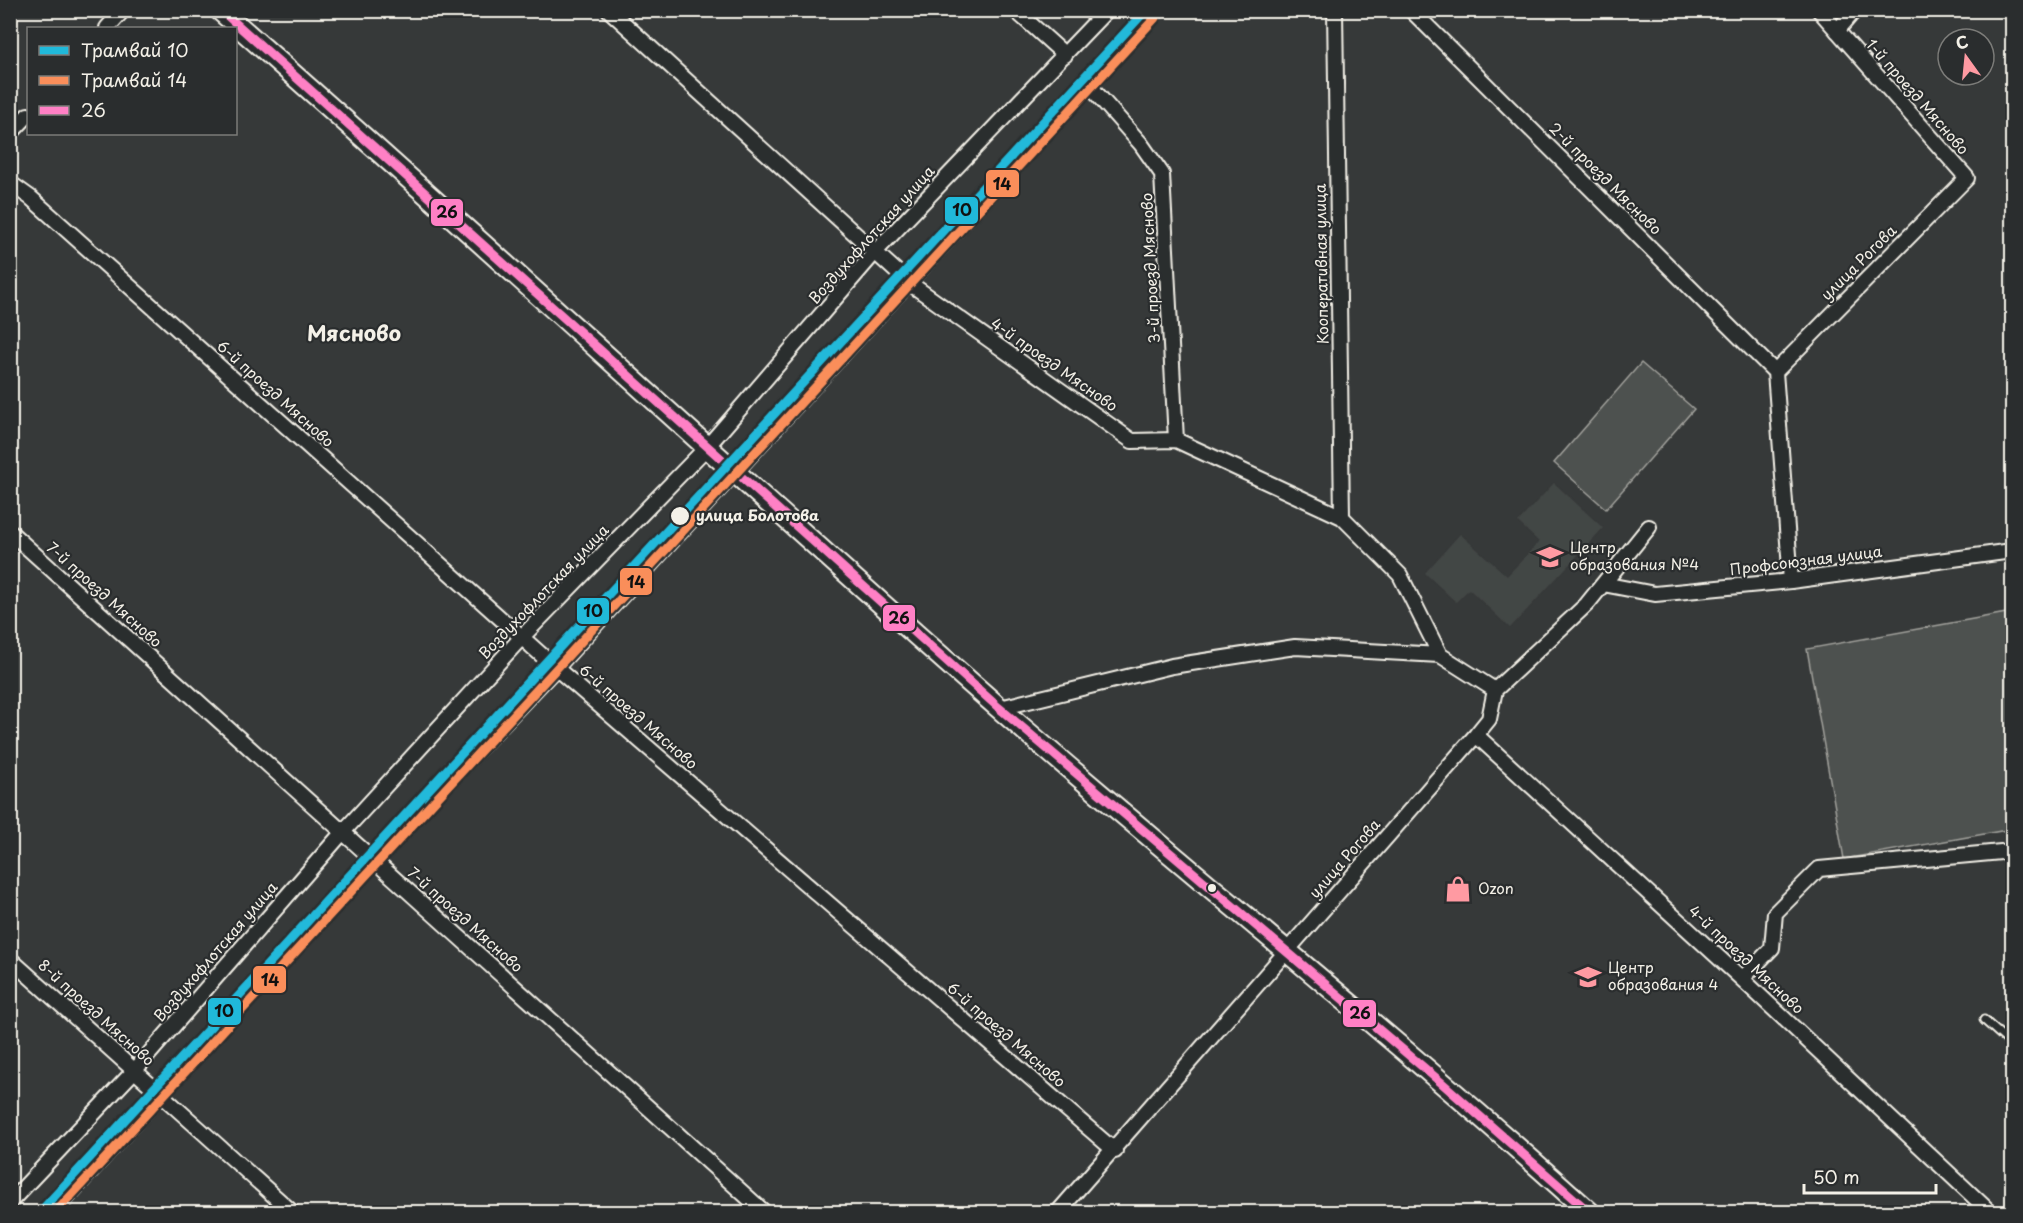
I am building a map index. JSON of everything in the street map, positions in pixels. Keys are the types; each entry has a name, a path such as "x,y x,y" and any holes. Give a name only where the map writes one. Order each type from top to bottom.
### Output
{"street":[{"path":"108,27 123,10"},
{"path":"220,10 400,168 734,473 1000,708 1285,951 1474,1108 1590,1212"},
{"name":"4-й проезд Мясново","path":"609,10 908,282 1132,441 1176,440 1342,517 1400,575 1440,655"},
{"path":"1015,10 1065,55"},
{"name":"Воздухофлотская улица","path":"10,1202 135,1070 342,833 522,637 707,447 876,251 1107,10"},
{"path":"54,1212 163,1095 374,860 556,668 1158,10"},
{"name":"Кооперативная улица","path":"1335,10 1342,517"},
{"name":"2-й проезд Мясново","path":"1411,10 1775,372"},
{"name":"1-й проезд Мясново","path":"1819,10 1967,178"},
{"path":"1837,31 1855,10"},
{"name":"3-й проезд Мясново","path":"1089,85 1141,144 1162,174 1176,440"},
{"path":"10,134 27,116"},
{"name":"улица Рогова","path":"1775,372 1967,178"},
{"name":"6-й проезд Мясново","path":"10,183 31,198 556,668 1115,1151"},
{"path":"1775,372 1791,581"},
{"path":"1000,708 1172,666 1295,647 1440,655 1495,690 1587,604 1649,527"},
{"name":"7-й проезд Мясново","path":"10,532 764,1212"},
{"name":"Профсоюзная улица","path":"1603,584 1655,594 1791,581 2013,551"},
{"name":"улица Рогова","path":"1058,1212 1115,1151 1285,951 1476,735 1489,719 1495,690"},
{"name":"4-й проезд Мясново","path":"1476,735 1742,979 1990,1212"},
{"path":"1742,979 1772,948 1775,913 1820,869 2013,851"},
{"name":"8-й проезд Мясново","path":"10,959 292,1212"}],"lane":[{"path":"1984,1020 2013,1044"}],"shaded area":[{"path":"1641,363 1694,409 1606,509 1554,463"},
{"name":"Центр образования №4","path":"1554,483 1603,528 1510,628 1469,589 1456,602 1425,573 1460,534 1507,576 1539,542 1518,522"},
{"path":"2012,612 2012,829 1844,859 1807,649"}],"tram line":[{"name":"10","path":"40,1212 1146,10"},
{"name":"14","path":"56,1212 1155,18"}],"transit line":[{"name":"26","path":"221,10 998,707 1443,1084 1589,1212"}],"place":[{"name":"улица Болотова","path":"680,516"},
{"name":"Центр образования №4","path":"1550,557"},
{"name":"Ozon","path":"1458,889"},
{"name":"Центр образования 4","path":"1588,977"}],"district":[{"name":"Мясново","path":"354,334"}]}
